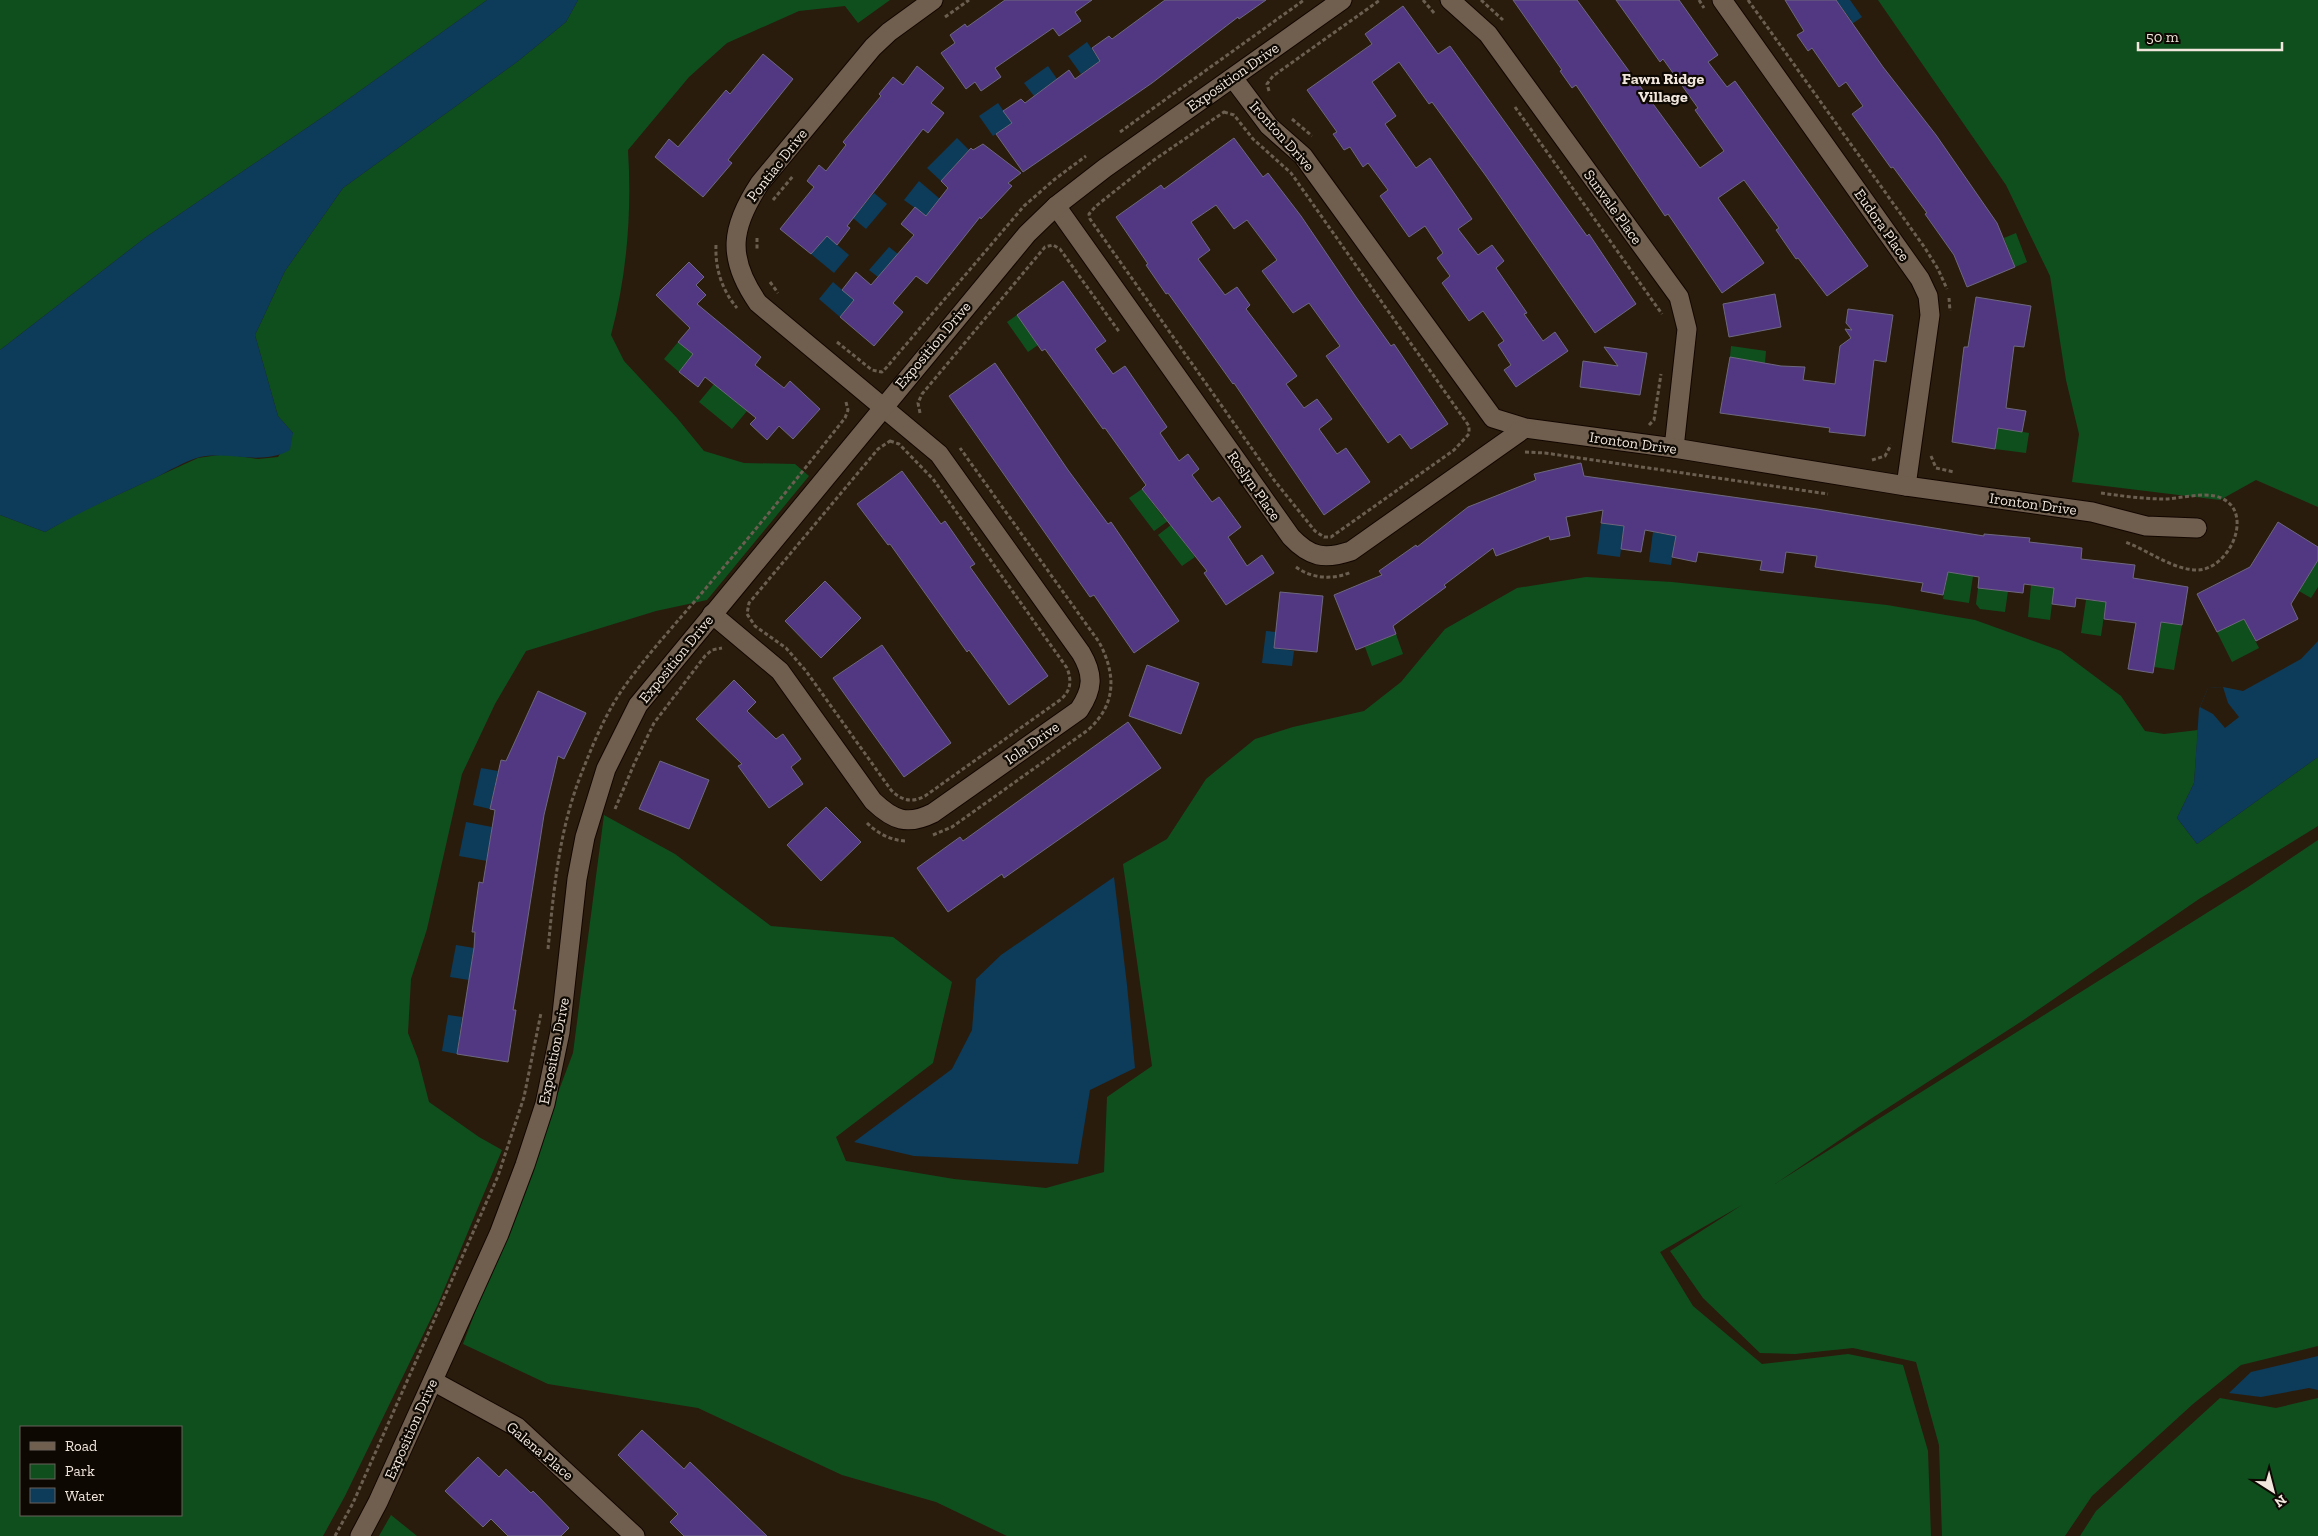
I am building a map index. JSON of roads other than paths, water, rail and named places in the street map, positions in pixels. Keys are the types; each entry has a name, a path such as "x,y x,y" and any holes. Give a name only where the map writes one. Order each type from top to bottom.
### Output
{"street":[{"name":"Pontiac Drive","path":"883,407 758,303 747,287 739,268 736,251 736,231 744,207 760,183 859,64 889,32 933,0"},
{"name":"Exposition Drive","path":"360,1536 378,1502 499,1234 525,1165 545,1104 562,1020 578,872 594,802 613,754 638,705 1006,257 1056,206 1118,159 1342,0"},
{"name":"Sunvale Place","path":"1450,0 1488,34 1679,297 1687,329 1674,448"},
{"name":"Eudora Place","path":"1722,0 1920,279 1928,296 1930,315 1906,486"},
{"name":"Ironton Drive","path":"1233,78 1269,126 1303,156 1493,418 1525,428 1674,448 1906,486 2092,512 2146,526 2197,528"},
{"name":"Roslyn Place","path":"1056,206 1283,526 1301,548 1313,554 1336,556 1351,551 1525,428"},
{"name":"Iola Drive","path":"712,614 780,671 873,800 887,814 902,819 918,820 932,813 1079,710 1088,697 1090,683 1089,667 1081,653 938,454 883,407"},
{"name":"Galena Place","path":"433,1381 517,1427 635,1536"}],"water":[{"path":"487,0 578,0 566,22 517,62 343,188 285,271 255,335 278,416 293,433 290,450 268,457 211,456 194,459 45,532 0,515 0,350 146,237 333,110"},
{"path":"1836,0 1850,0 1862,17 1849,26 1851,20"},
{"path":"1087,42 1100,61 1081,74 1068,56"},
{"path":"1048,66 1057,79 1034,96 1024,83"},
{"path":"998,103 1012,123 993,136 979,116"},
{"path":"957,138 969,150 941,181 927,168"},
{"path":"919,181 940,199 926,216 904,200"},
{"path":"874,193 887,204 866,229 853,218"},
{"path":"827,236 849,255 834,273 811,254"},
{"path":"889,247 898,254 878,277 869,270"},
{"path":"833,282 854,300 840,317 819,299"},
{"path":"1601,523 1624,526 1620,557 1597,554"},
{"path":"1653,532 1676,536 1671,565 1649,562"},
{"path":"1266,631 1276,632 1275,648 1294,651 1292,666 1262,663"},
{"path":"2318,641 2318,757 2197,844 2177,818 2194,783 2199,709 2208,688 2223,687 2243,691 2301,659"},
{"path":"481,768 498,771 490,809 473,805"},
{"path":"466,822 492,827 487,861 459,856"},
{"path":"1114,877 1135,1068 1090,1090 1078,1164 914,1156 854,1142 952,1069 972,1030 976,979 1001,955"},
{"path":"456,945 474,948 469,980 450,977"},
{"path":"448,1015 462,1017 457,1054 442,1051"},
{"path":"2318,1356 2318,1390 2309,1388 2261,1397 2229,1393 2251,1372"}],"district":[{"name":"Fawn Ridge Village","path":"1663,87"}]}
